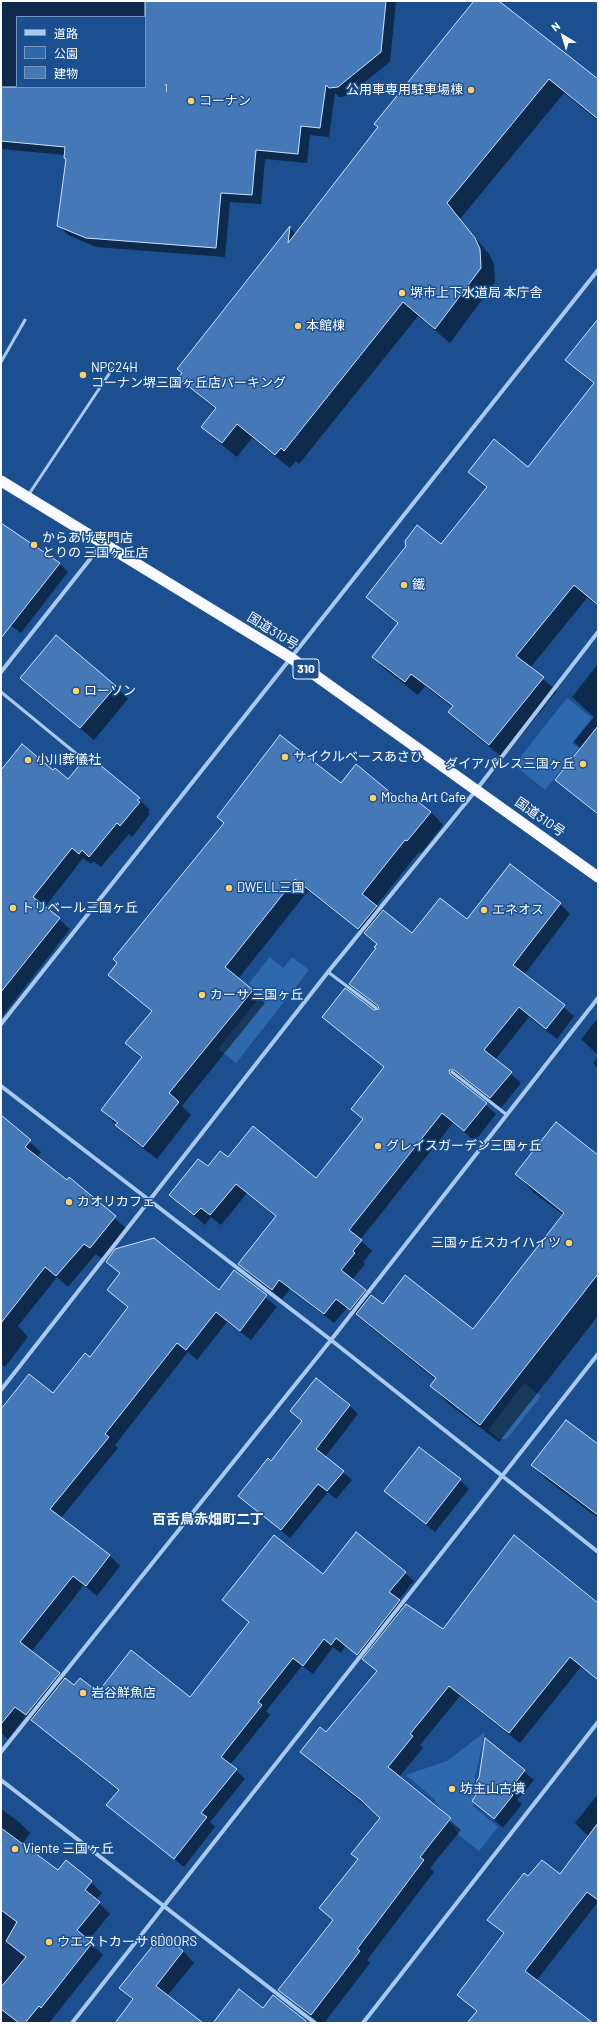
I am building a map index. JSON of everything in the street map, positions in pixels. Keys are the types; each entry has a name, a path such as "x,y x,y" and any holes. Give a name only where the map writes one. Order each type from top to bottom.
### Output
{"highway":[{"name":"国道310号","path":"1,481 291,658 598,876"}],"street":[{"path":"1,1024 598,270"},
{"path":"1,672 103,543"},
{"path":"1,1390 328,972 476,789 598,632"},
{"path":"1,1752 331,1340 598,998"},
{"path":"1,1086 148,1201 331,1340 598,1552"},
{"path":"72,2023 598,1354"},
{"path":"363,2023 598,1722"},
{"path":"1,1780 165,1905 315,2023"}],"lane":[{"path":"1,362 25,320"},
{"path":"27,497 114,368"},
{"path":"1,692 79,756"},
{"path":"328,972 376,1008"},
{"path":"452,1072 507,1115"}],"green space":[{"path":"567,698 592,718 572,743 579,748 545,790 514,765"},
{"path":"270,957 283,968 292,957 309,970 236,1063 218,1049 262,994 249,983"},
{"path":"524,1383 541,1396 507,1439 499,1439 488,1430"},
{"path":"485,1732 475,1777 473,1806 498,1827 479,1851 460,1836 433,1798 406,1775 447,1761"}],"building":[{"path":"145,1 386,1 381,52 338,87 329,88 326,85 320,128 301,126 298,154 256,150 252,195 221,193 216,248 86,238 57,226 66,159 64,158 65,147 1,141 1,87 146,88"},
{"path":"474,1 499,1 598,79 598,119 549,79 447,203 475,238 480,249 481,268 435,329 403,302 284,451 281,448 275,455 237,424 222,443 201,427 216,408 178,378 182,373 177,369 290,226 288,243 378,127 374,124"},
{"path":"598,319 598,605 574,585 516,656 544,677 489,745 448,712 453,706 431,689 411,674 405,682 372,657 398,623 366,597 406,546 405,541 417,525 441,544 487,487 468,472 494,439 528,467 594,383 565,360"},
{"path":"1,523 60,563 1,638"},
{"path":"56,635 116,686 80,728 20,678"},
{"name":"ダイアパレス三国ヶ丘","path":"598,726 598,814 555,780"},
{"path":"280,735 341,783 356,764 397,798 400,794 403,797 407,793 431,812 407,841 405,840 362,894 377,906 358,929 295,879 225,967 253,990 169,1093 179,1102 143,1147 115,1125 118,1123 101,1110 142,1057 125,1043 152,1011 108,975 117,963 113,959 224,823 217,817"},
{"path":"22,744 53,770 55,768 68,779 88,755 140,798 137,800 140,802 120,826 117,823 89,857 82,850 79,854 72,848 33,897 60,918 1,992 1,770"},
{"path":"510,864 561,903 513,965 565,1005 546,1029 519,1007 484,1050 512,1072 490,1098 454,1070 449,1070 450,1074 487,1103 464,1131 442,1113 349,1230 362,1240 353,1251 355,1253 341,1270 366,1290 350,1310 336,1299 324,1314 279,1280 272,1290 238,1264 276,1216 236,1184 210,1215 201,1208 194,1215 169,1195 198,1159 208,1166 220,1151 228,1157 253,1126 316,1178 363,1119 351,1109 384,1067 322,1017 345,988 374,1010 379,1009 378,1006 349,984 376,948 374,947 377,944 364,933 383,910 412,933 440,898 467,919"},
{"path":"1,1115 31,1140 25,1147 67,1180 69,1177 116,1216 90,1248 84,1244 56,1276 45,1267 1,1323"},
{"name":"三国ヶ丘スカイハイツ","path":"556,1122 598,1155 598,1274 480,1425 430,1386 436,1378 356,1314 371,1295 383,1304 405,1275 473,1329 564,1213 515,1174"},
{"path":"154,1238 219,1290 234,1270 267,1295 240,1331 216,1312 186,1350 177,1343 105,1434 109,1437 50,1509 110,1555 86,1586 73,1576 20,1642 60,1673 26,1715 15,1707 1,1724 1,1409 29,1374 53,1393 85,1353 90,1357 128,1307 107,1290 120,1273 106,1262 115,1249"},
{"path":"316,1378 350,1405 316,1449 344,1471 327,1491 318,1484 281,1530 238,1496 268,1458 271,1461 302,1421 290,1411"},
{"path":"566,1420 598,1444 598,1515 531,1465"},
{"path":"419,1447 461,1479 426,1524 384,1491"},
{"path":"356,1532 406,1572 389,1592 400,1600 357,1655 336,1638 331,1645 324,1639 303,1666 293,1658 258,1702 262,1705 221,1757 237,1769 201,1813 207,1817 174,1859 106,1805 119,1790 31,1720 65,1678 74,1685 80,1678 98,1692 131,1650 190,1697 249,1622 222,1600 274,1535 323,1574"},
{"path":"514,1535 598,1603 598,1680 570,1657 509,1733 449,1686 410,1734 413,1736 388,1767 451,1818 420,1857 424,1860 357,1949 360,1951 311,2015 278,1990 333,1920 319,1908 358,1859 351,1854 380,1818 361,1800 300,1752 320,1727 326,1732 377,1671 362,1659 406,1604 443,1629"},
{"path":"485,1738 525,1770 509,1791 513,1795 494,1819 472,1801 476,1795 477,1780 479,1778"},
{"path":"598,1823 598,1900 587,1892 525,1971 593,2023 467,2023 477,2011 457,1995 504,1933 487,1920 524,1873 528,1876 542,1860 560,1874"},
{"path":"1,1828 58,1870 66,1860 92,1881 85,1890 100,1902 77,1930 92,1943 41,2008 39,2006 25,2023 19,2023 1,2009 1,1987 26,1957 6,1941 17,1922 1,1910"},
{"path":"162,1934 183,1951 156,1986 203,2023 115,2023 133,1999 119,1988"},
{"path":"239,1989 263,2008 273,1995 306,2021 305,2023 213,2023"}],"place":[{"name":"公用車専用駐車場棟","path":"471,90"},
{"name":"コーナン","path":"191,101"},
{"name":"堺市上下水道局 本庁舎","path":"402,293"},
{"name":"本館棟","path":"298,326"},
{"name":"NPC24H コーナン堺三国ヶ丘店パーキング","path":"83,375"},
{"name":"からあげ専門店 とりの 三国ヶ丘店","path":"34,545"},
{"name":"鐵","path":"404,585"},
{"name":"ローソン","path":"76,691"},
{"name":"サイクルベースあさひ","path":"285,757"},
{"name":"小川葬儀社","path":"28,760"},
{"name":"ダイアパレス三国ヶ丘","path":"583,764"},
{"name":"Mocha Art Cafe","path":"373,798"},
{"name":"DWELL三国","path":"229,888"},
{"name":"トリベール三国ヶ丘","path":"13,908"},
{"name":"エネオス","path":"484,910"},
{"name":"カーサ 三国ヶ丘","path":"202,995"},
{"name":"グレイスガーデン三国ヶ丘","path":"378,1146"},
{"name":"カオリカフェ","path":"69,1202"},
{"name":"三国ヶ丘スカイハイツ","path":"569,1243"},
{"name":"岩谷鮮魚店","path":"83,1693"},
{"name":"坊主山古墳","path":"452,1789"},
{"name":"Viente 三国ヶ丘","path":"15,1849"},
{"name":"ウエストカーサ 6DOORS","path":"49,1942"}],"district":[{"name":"百舌鳥赤畑町二丁","path":"208,1519"}]}
